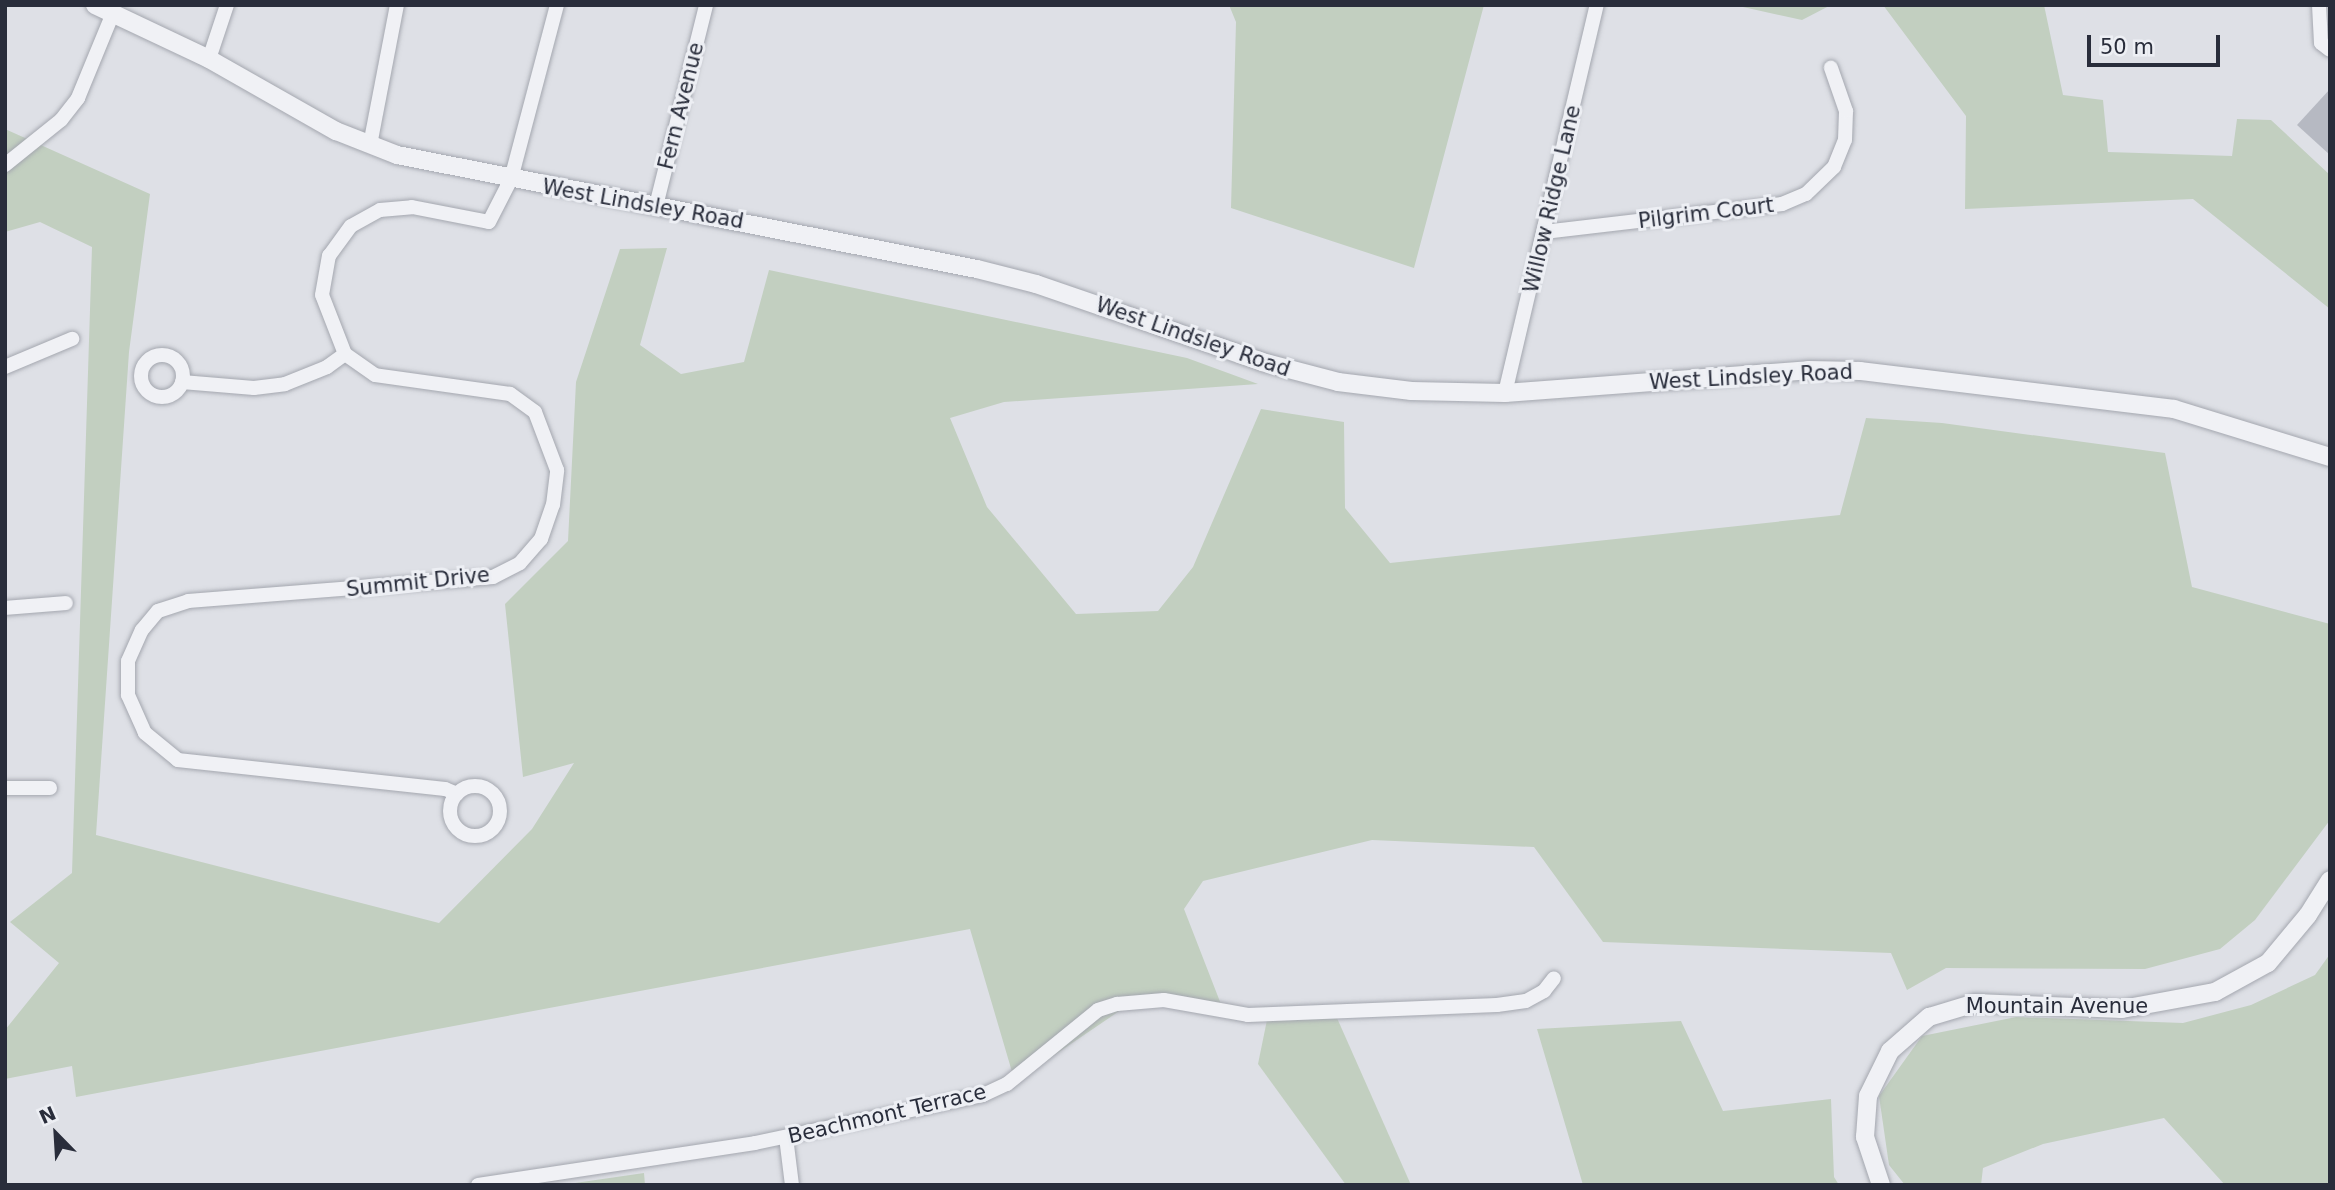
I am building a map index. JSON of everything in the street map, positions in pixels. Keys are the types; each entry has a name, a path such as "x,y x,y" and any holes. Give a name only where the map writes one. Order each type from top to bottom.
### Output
{"street":[{"name":"West Lindsley Road","path":"95,5 209,59 316,121 370,145 424,162 977,269 1325,379 1411,391 1506,393 1843,370 2174,409 2330,457"},
{"path":"209,59 228,5"},
{"path":"370,145 397,5"},
{"path":"182,382 254,388 285,384 327,367 345,354 322,295 329,256 351,226 380,210 412,207 489,222 511,179 557,5"},
{"name":"Fern Avenue","path":"656,206 706,5"},
{"name":"Willow Ridge Lane","path":"1506,393 1597,5"},
{"path":"2319,5 2326,46"},
{"path":"5,165 61,120 78,98 113,13"},
{"name":"Pilgrim Court","path":"1544,232 1782,204 1806,194 1827,177 1846,140 1846,111 1830,68"},
{"path":"5,367 72,339"},
{"name":"Summit Drive","path":"345,354 376,375 510,394 535,412 556,470 553,505 541,539 520,563 493,577 188,601 158,611 142,630 128,661 128,695 145,733 178,760 445,789 457,794"},
{"path":"5,608 66,603"},
{"path":"5,788 50,788"},
{"name":"Mountain Avenue","path":"1881,1185 1865,1137 1868,1096 1890,1051 1918,1024 1952,1008 1975,1003 2122,1009 2215,992 2268,963 2308,915 2330,880"},
{"name":"Beachmont Terrace","path":"478,1185 786,1137 983,1095 1007,1084 1098,1010 1117,1004 1164,1000 1248,1015 1497,1005 1526,1001 1544,991 1554,978"},
{"path":"786,1137 792,1185"}],"green space":[{"path":"1229,5 1484,5 1414,268 1231,208 1236,22"},
{"path":"1734,5 1831,5 1802,20"},
{"path":"1883,5 2044,5 2063,95 2103,100 2108,152 2232,156 2237,119 2271,120 2330,175 2330,309 2193,199 1965,209 1966,116"},
{"path":"5,129 150,194 129,352 96,835 439,923 532,829 574,763 523,777 505,604 568,541 576,382 620,249 667,248 640,345 681,374 744,362 769,270 1187,358 1258,384 1004,402 950,418 987,507 1076,614 1158,611 1193,567 1261,409 1344,422 1345,508 1390,563 1840,515 1866,418 1942,423 2165,453 2192,587 2330,624 2330,820 2255,920 2220,949 2145,969 1946,968 1907,990 1891,953 1603,942 1534,847 1372,840 1203,881 1184,909 1224,1012 1134,1001 1015,1082 970,929 76,1097 72,1066 5,1079 5,1030 59,963 10,922 72,873 92,247 40,222 5,232"},
{"path":"2330,954 2330,1185 2225,1185 2164,1118 2043,1144 1983,1168 1981,1185 1905,1185 1889,1165 1879,1096 1922,1036 2016,1017 2183,1023 2251,1005 2315,975"},
{"path":"1337,1018 1411,1185 1346,1185 1258,1064 1267,1020"},
{"path":"1681,1021 1723,1111 1831,1099 1834,1177 1839,1185 1583,1185 1537,1029"},
{"path":"644,1173 645,1185 561,1185"}],"building":[{"path":"2330,89 2330,155 2297,125"}]}
